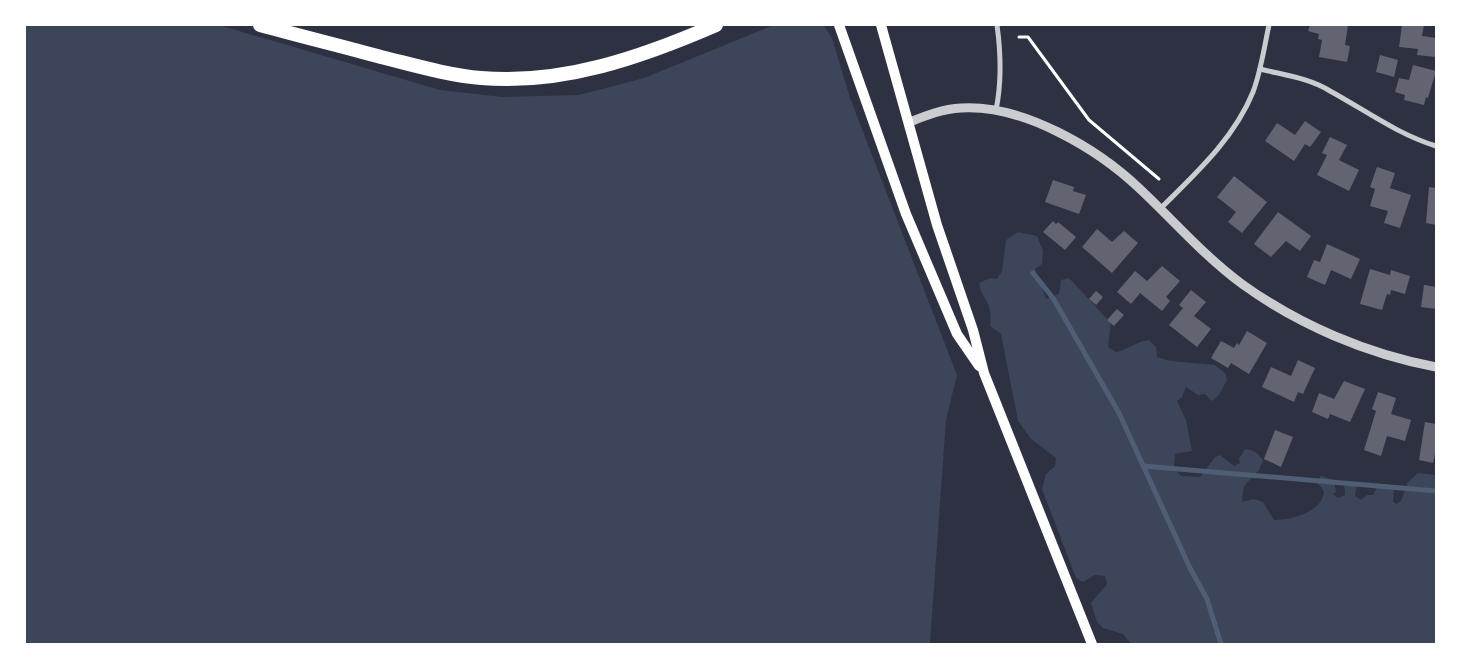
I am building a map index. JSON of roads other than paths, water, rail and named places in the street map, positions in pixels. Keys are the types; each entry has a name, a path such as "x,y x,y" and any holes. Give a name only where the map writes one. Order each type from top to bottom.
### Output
{"highway":[{"path":"260,25 442,73 482,78 529,78 584,71 663,48 716,25"}],"main road":[{"path":"839,25 876,135 926,263 957,334 984,374"},
{"path":"881,25 910,122 937,225 974,330 984,374 1092,644"}],"street":[{"path":"996,110 1000,90 1001,54 997,25"},
{"path":"1160,209 1218,149 1237,123 1252,93 1260,69 1269,25"},
{"path":"1260,69 1298,78 1331,91 1376,119 1436,146"},
{"path":"910,122 938,111 961,108 996,110 1040,124 1079,144 1115,168 1209,256 1241,283 1289,314 1332,334 1384,354 1436,367"}],"waterway":[{"path":"1033,273 1053,298 1119,413 1190,568 1207,599 1221,644"},
{"path":"1143,466 1436,491"}]}
